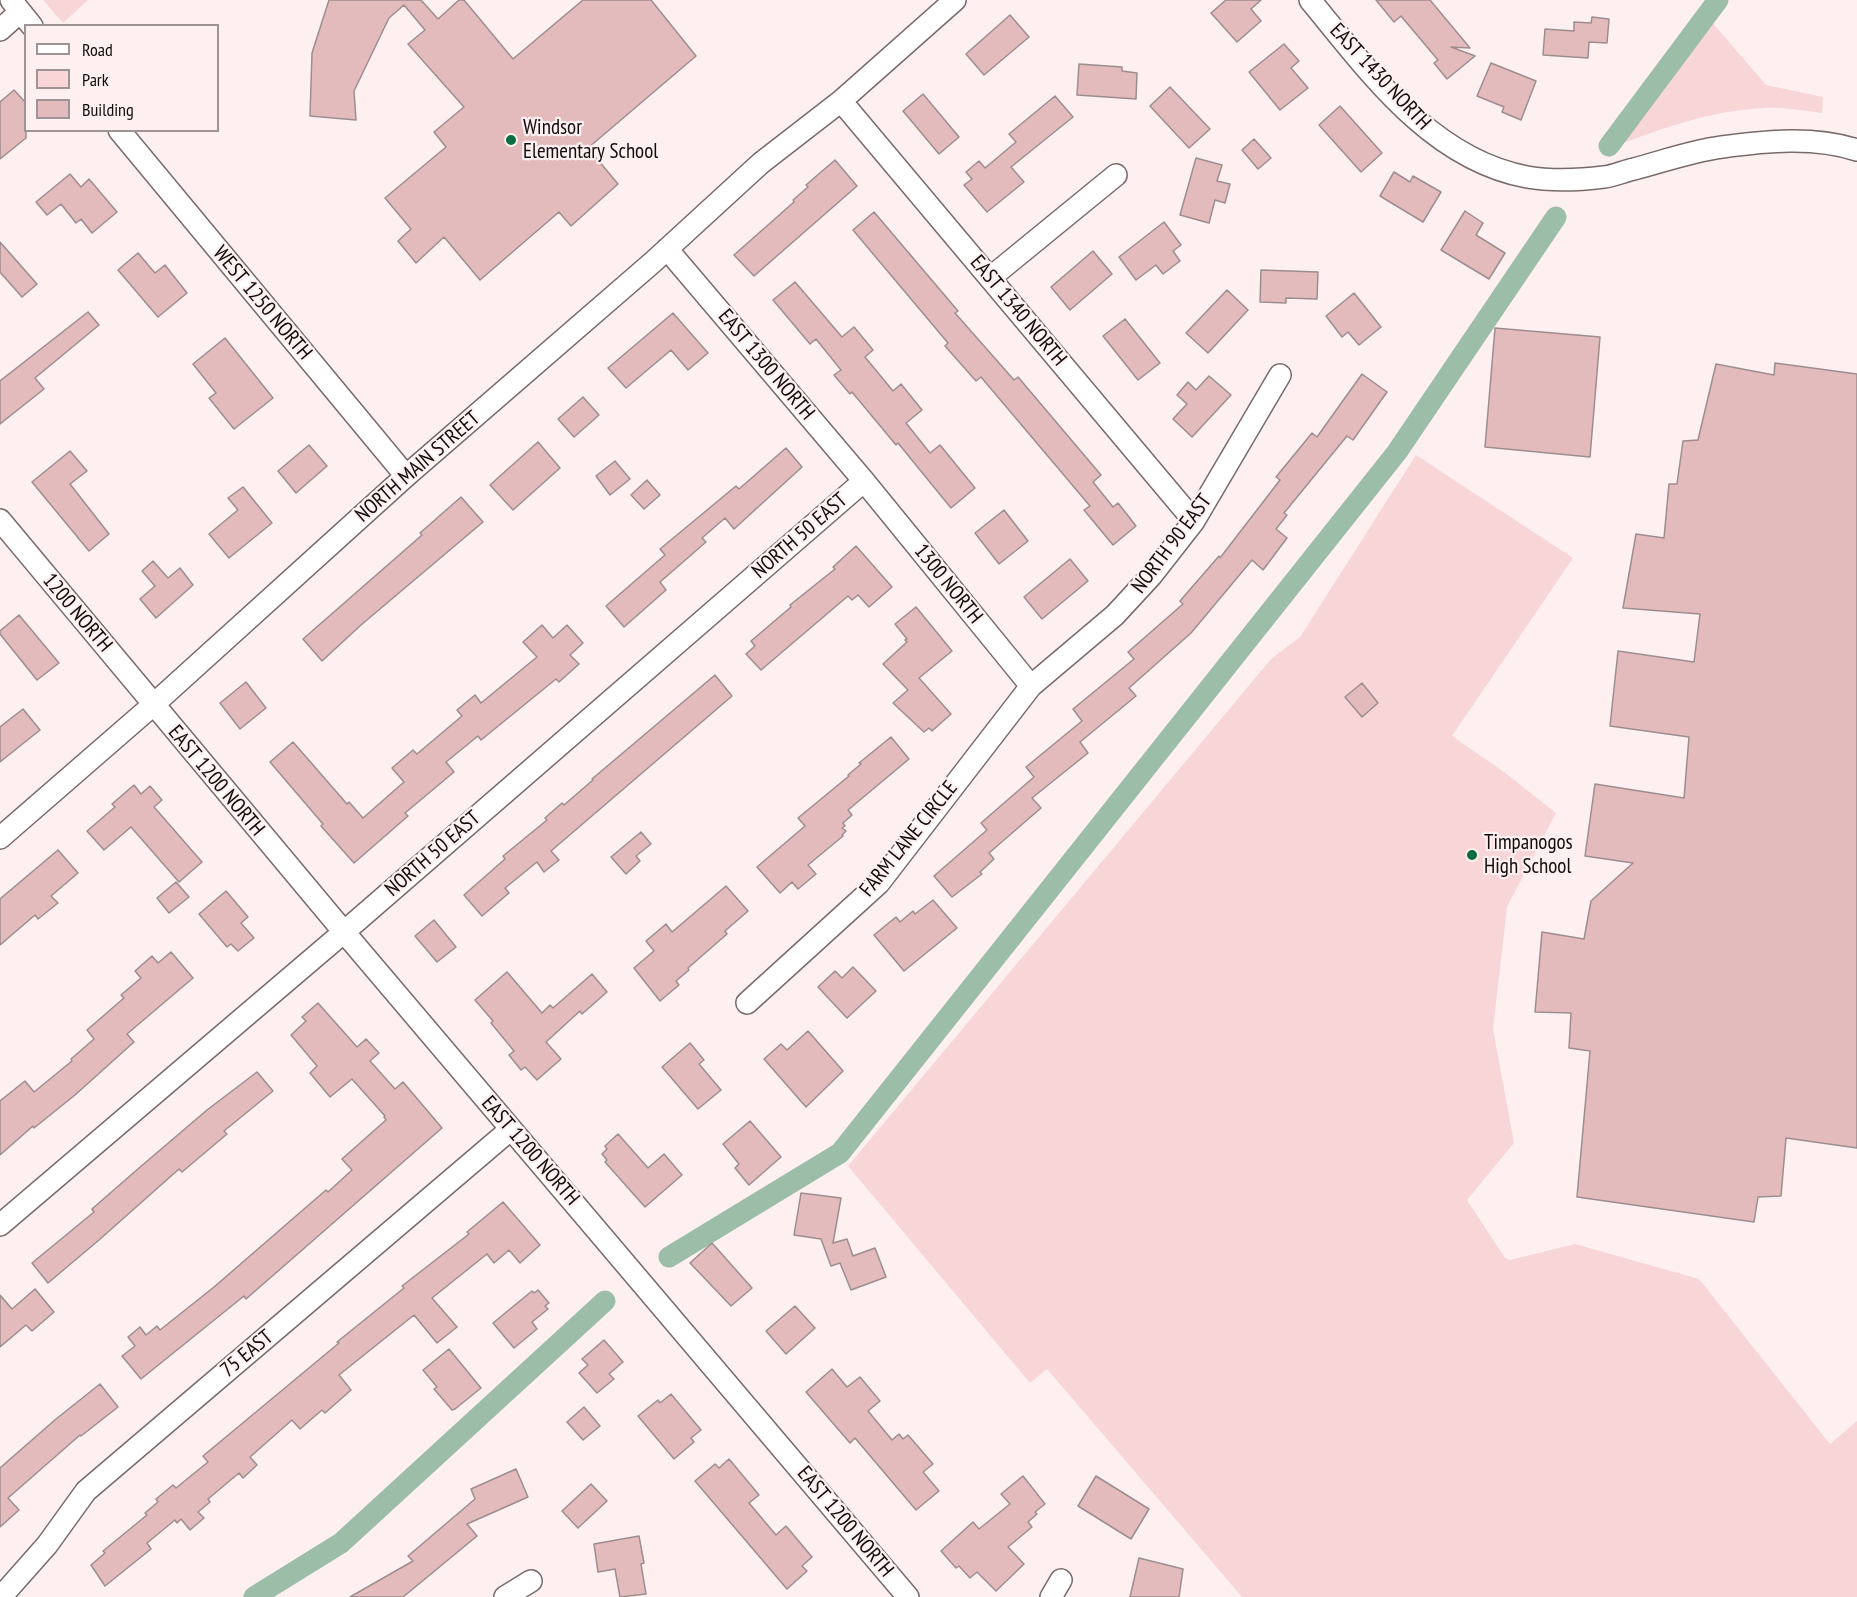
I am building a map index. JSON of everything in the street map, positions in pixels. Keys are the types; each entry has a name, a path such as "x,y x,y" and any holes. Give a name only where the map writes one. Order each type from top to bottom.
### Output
{"street":[{"name":"NORTH MAIN STREET","path":"0,838 153,705 406,476 667,249 761,163 841,101 955,0"},
{"name":"EAST 1430 NORTH","path":"1310,0 1367,69 1423,126 1460,152 1490,166 1527,177 1605,177 1696,151 1773,140 1826,144 1857,150"},
{"path":"0,30 21,12"},
{"name":"EAST 1340 NORTH","path":"841,101 1194,522"},
{"name":"WEST 1250 NORTH","path":"121,132 406,476"},
{"path":"990,278 1116,175"},
{"name":"EAST 1300 NORTH","path":"667,249 864,481"},
{"name":"NORTH 90 EAST","path":"1031,686 1115,615 1151,576 1194,522 1280,375"},
{"name":"1300 NORTH","path":"864,481 1031,686"},
{"name":"NORTH 50 EAST","path":"0,1225 344,932 864,481"},
{"name":"1200 NORTH","path":"0,520 153,705"},
{"name":"FARM LANE CIRCLE","path":"747,1004 879,883 1031,686"},
{"name":"EAST 1200 NORTH","path":"153,705 908,1597"},
{"name":"75 EAST","path":"1,1597 46,1545 86,1491 511,1129"},
{"path":"505,1597 531,1581"}],"green space":[{"path":"43,0 88,0 63,23"},
{"path":"1711,21 1766,85 1823,97 1822,113 1773,108 1727,112 1669,127 1613,147"},
{"path":"1416,455 1573,558 1452,736 1504,772 1556,813 1507,907 1493,1029 1514,1143 1467,1200 1505,1258 1510,1260 1575,1244 1699,1279 1830,1444 1857,1421 1857,1597 1242,1597 1047,1369 1030,1383 848,1166 1271,659 1300,637"}],"building":[{"name":"Windsor Elementary School","path":"329,0 421,0 438,19 459,0 464,0 513,59 583,0 651,0 696,56 588,148 618,184 571,226 559,212 480,280 444,237 416,263 398,241 411,229 385,198 446,147 434,132 464,107 408,44 425,30 404,5 389,18 354,91 356,120 310,116 312,53"},
{"path":"1226,0 1261,0 1251,9 1261,21 1237,42 1211,13"},
{"path":"1376,0 1430,0 1470,48 1451,47 1475,56 1447,79 1434,63 1438,60 1401,16 1394,22"},
{"path":"1010,15 1029,37 984,75 966,54"},
{"path":"1592,17 1609,19 1607,43 1589,42 1588,58 1543,55 1545,29 1574,31 1574,22 1591,23"},
{"path":"1284,44 1299,61 1291,68 1308,88 1280,110 1249,72"},
{"path":"1491,63 1536,81 1521,120 1502,112 1504,107 1477,96"},
{"path":"1079,64 1122,67 1122,71 1137,73 1136,99 1077,95"},
{"path":"1170,87 1210,129 1189,148 1150,106"},
{"path":"14,90 24,101 26,138 0,159 0,102"},
{"path":"923,94 959,137 939,154 903,111"},
{"path":"1055,96 1073,117 1011,167 1024,182 987,212 964,185 972,179 966,172 979,161 985,168 1016,142 1009,134"},
{"path":"1340,106 1382,153 1361,172 1319,125"},
{"path":"1254,139 1271,158 1258,169 1242,150"},
{"path":"1196,158 1222,165 1217,181 1230,184 1225,203 1215,200 1209,223 1180,215"},
{"path":"835,160 857,186 754,276 734,255 794,202 793,200 808,187 806,185"},
{"path":"1394,172 1410,182 1413,176 1441,192 1423,222 1380,196"},
{"path":"70,174 81,187 89,179 117,212 92,233 81,219 76,223 61,204 47,215 36,202"},
{"path":"1465,211 1483,223 1476,235 1505,253 1489,279 1441,250"},
{"path":"874,212 958,311 955,313 1014,380 1018,377 1101,475 1093,482 1113,507 1118,503 1136,526 1113,545 1084,510 1090,506 981,377 976,381 945,346 948,343 853,230"},
{"path":"1164,222 1181,245 1173,251 1180,261 1163,274 1156,265 1136,280 1119,257"},
{"path":"0,242 37,284 22,297 0,272"},
{"path":"1093,251 1112,274 1070,310 1051,287"},
{"path":"138,253 155,273 165,265 187,293 158,317 118,270"},
{"path":"1261,270 1318,272 1317,299 1286,298 1286,303 1260,302"},
{"path":"795,282 842,337 854,327 873,350 865,357 893,391 901,384 922,410 906,423 930,453 940,445 975,488 951,508 898,443 896,445 852,392 850,394 834,375 841,370 816,339 810,344 773,300"},
{"path":"1227,290 1248,310 1208,353 1186,333"},
{"path":"1354,293 1381,327 1359,345 1348,332 1342,337 1326,316"},
{"path":"88,312 99,325 35,378 44,389 0,424 0,381"},
{"path":"673,313 708,353 688,370 671,350 626,388 608,368"},
{"path":"1125,319 1160,363 1138,380 1103,336"},
{"path":"1495,328 1600,337 1590,457 1485,447"},
{"path":"225,338 273,398 234,429 209,398 216,393 193,364"},
{"path":"1775,363 1857,374 1857,1148 1786,1138 1781,1196 1758,1197 1754,1222 1577,1197 1590,1051 1569,1048 1571,1013 1535,1012 1542,932 1584,939 1591,901 1633,863 1585,856 1595,784 1684,798 1689,737 1610,726 1618,651 1694,662 1700,614 1623,608 1636,534 1664,538 1669,484 1677,484 1683,441 1698,440 1716,364 1774,375"},
{"path":"1362,374 1387,392 1353,440 1347,436 1284,513 1287,515 1276,529 1287,538 1263,570 1252,560 1191,633 1129,688 1136,696 1080,742 1088,753 1032,798 1041,808 989,853 994,859 980,872 982,874 952,897 934,876 987,830 981,823 1034,777 1026,767 1082,721 1073,709 1134,659 1128,652 1183,604 1180,601 1219,556 1220,558 1280,480 1276,477 1312,433 1317,437"},
{"path":"1209,376 1231,395 1192,437 1173,419 1187,404 1177,395 1188,382 1196,390"},
{"path":"583,397 599,415 574,437 558,419"},
{"path":"538,442 560,468 513,510 490,485"},
{"path":"309,445 327,466 296,493 278,471"},
{"path":"786,448 802,467 734,529 725,518 702,538 706,542 660,582 666,590 624,627 606,606 665,555 660,549 736,486 739,489"},
{"path":"70,451 87,471 70,484 109,534 89,551 32,482"},
{"path":"615,461 630,479 610,495 596,476"},
{"path":"647,480 660,495 644,509 631,495"},
{"path":"243,487 272,523 229,558 209,534 238,510 228,498"},
{"path":"461,497 483,522 322,661 303,639 422,535 420,533"},
{"path":"1004,510 1028,541 999,564 975,533"},
{"path":"856,546 892,587 869,607 858,595 852,600 848,596 761,670 746,654 755,646 751,641 791,607 790,605 835,569 833,567"},
{"path":"1070,559 1088,581 1042,619 1024,597"},
{"path":"153,561 168,578 180,568 193,585 156,618 140,599 155,586 142,571"},
{"path":"916,607 952,651 919,678 951,714 932,731 929,728 924,732 893,703 908,690 883,664 907,642 895,624"},
{"path":"19,615 59,663 37,680 0,634 0,631"},
{"path":"542,625 553,638 567,625 583,643 570,655 579,664 559,682 556,679 481,740 478,736 446,762 454,772 405,813 408,816 354,863 270,762 293,742 347,804 349,802 363,818 404,782 392,768 413,750 417,754 462,716 457,710 475,695 481,703 537,657 523,642"},
{"path":"715,675 732,696 551,851 559,860 544,872 537,862 505,888 509,893 482,916 464,895 505,859 503,856 547,820 545,818 562,803 564,805"},
{"path":"246,682 266,708 240,729 220,703"},
{"path":"1362,683 1378,703 1362,717 1345,697"},
{"path":"23,709 40,730 0,762 0,727"},
{"path":"891,737 909,759 848,810 852,815 843,823 845,826 842,828 846,831 843,836 808,865 816,874 798,889 792,882 780,893 757,867 805,826 798,818 849,776 861,764 859,763"},
{"path":"134,785 141,794 150,786 162,800 154,807 202,862 179,882 131,827 104,850 87,831 115,807 112,804"},
{"path":"641,832 651,844 636,856 640,861 626,874 611,857"},
{"path":"58,850 78,873 51,896 58,903 38,919 35,915 0,945 0,899"},
{"path":"176,882 189,897 169,913 157,898"},
{"path":"726,886 748,911 725,931 727,934 688,968 689,970 676,981 679,985 660,1001 634,968 654,951 646,941 666,924 672,932"},
{"path":"226,891 248,917 241,923 254,938 238,951 231,944 227,947 199,914"},
{"path":"933,900 957,928 904,971 874,935 896,917 900,922 913,911 915,914"},
{"path":"434,920 456,947 437,962 415,936"},
{"path":"171,952 193,978 127,1034 134,1042 75,1095 34,1128 33,1126 0,1155 0,1101 25,1081 34,1092 72,1061 71,1059 94,1039 87,1030 124,998 121,995 141,978 135,971 152,956 158,963"},
{"path":"853,967 876,991 847,1018 818,987 835,971 842,978"},
{"path":"507,972 542,1013 550,1005 553,1008 592,974 607,992 582,1014 580,1011 546,1042 561,1059 537,1080 525,1067 521,1070 509,1055 514,1051 475,1000"},
{"path":"318,1003 357,1047 366,1039 379,1053 370,1061 395,1089 403,1082 442,1128 246,1299 244,1296 141,1379 122,1356 135,1346 128,1337 140,1327 146,1335 157,1326 160,1330 214,1287 326,1190 328,1192 352,1170 342,1159 386,1120 352,1079 330,1097 310,1073 317,1066 291,1035 306,1021 302,1017"},
{"path":"808,1031 843,1071 806,1107 764,1059 781,1044 787,1050"},
{"path":"690,1043 704,1060 699,1064 721,1090 698,1109 662,1067"},
{"path":"257,1072 273,1091 224,1131 227,1134 182,1172 179,1169 48,1283 32,1263 94,1212 92,1209 207,1110"},
{"path":"750,1121 781,1157 749,1185 735,1168 739,1164 723,1144"},
{"path":"618,1134 648,1168 664,1154 682,1175 645,1207 605,1162 607,1160 602,1154 607,1149 605,1146"},
{"path":"801,1193 841,1198 833,1243 847,1239 853,1256 875,1248 886,1277 851,1290 840,1263 831,1266 821,1239 794,1235"},
{"path":"503,1202 540,1245 520,1263 509,1250 494,1263 487,1254 432,1298 457,1327 437,1343 414,1315 339,1375 351,1390 325,1413 322,1410 300,1429 292,1420 250,1457 257,1465 243,1478 239,1473 208,1499 210,1502 198,1512 204,1518 190,1530 181,1519 177,1523 175,1520 147,1543 151,1549 105,1586 91,1565 105,1553 103,1551 147,1515 145,1513 158,1502 156,1499 173,1485 176,1488 208,1462 203,1456 404,1288 402,1286 469,1234 467,1232"},
{"path":"712,1243 752,1288 731,1306 690,1263"},
{"path":"35,1289 54,1312 32,1331 26,1325 0,1347 0,1295 12,1309"},
{"path":"538,1290 549,1303 545,1306 548,1309 532,1322 537,1329 514,1348 493,1323 532,1291 534,1293"},
{"path":"795,1306 815,1328 786,1354 766,1331"},
{"path":"604,1340 623,1362 609,1374 614,1379 597,1393 579,1373 588,1365 582,1359"},
{"path":"449,1349 481,1388 452,1410 434,1389 437,1387 423,1370"},
{"path":"832,1369 847,1387 860,1377 880,1401 868,1411 892,1440 899,1434 903,1439 908,1435 933,1464 923,1472 939,1491 916,1510 855,1438 850,1443 806,1392"},
{"path":"100,1384 118,1407 80,1435 8,1498 19,1510 0,1527 0,1468"},
{"path":"671,1394 701,1430 691,1438 694,1442 674,1459 638,1416 658,1400 660,1403"},
{"path":"584,1407 600,1426 583,1440 567,1422"},
{"path":"729,1459 759,1495 749,1503 776,1535 786,1526 812,1557 802,1566 807,1571 787,1589 695,1481 715,1464 719,1468"},
{"path":"516,1469 528,1497 467,1524 477,1536 403,1597 350,1597 413,1561 408,1556 475,1499 471,1489"},
{"path":"1023,1476 1045,1504 1028,1522 1032,1527 1008,1547 1024,1564 996,1591 977,1572 970,1578 959,1566 956,1568 941,1551 973,1522 979,1529 1010,1504 1001,1494"},
{"path":"1096,1476 1149,1509 1131,1539 1078,1506"},
{"path":"591,1484 607,1501 578,1528 562,1511"},
{"path":"639,1536 646,1594 620,1597 615,1569 598,1572 594,1544"},
{"path":"1139,1558 1183,1569 1179,1597 1130,1597"}],"waterway":[{"path":"1609,146 1718,0"},
{"path":"669,1257 840,1153 1397,452 1556,217"},
{"path":"254,1597 341,1543 605,1301"}],"place":[{"name":"Windsor Elementary School","path":"511,140"},
{"name":"Timpanogos High School","path":"1472,855"}]}
